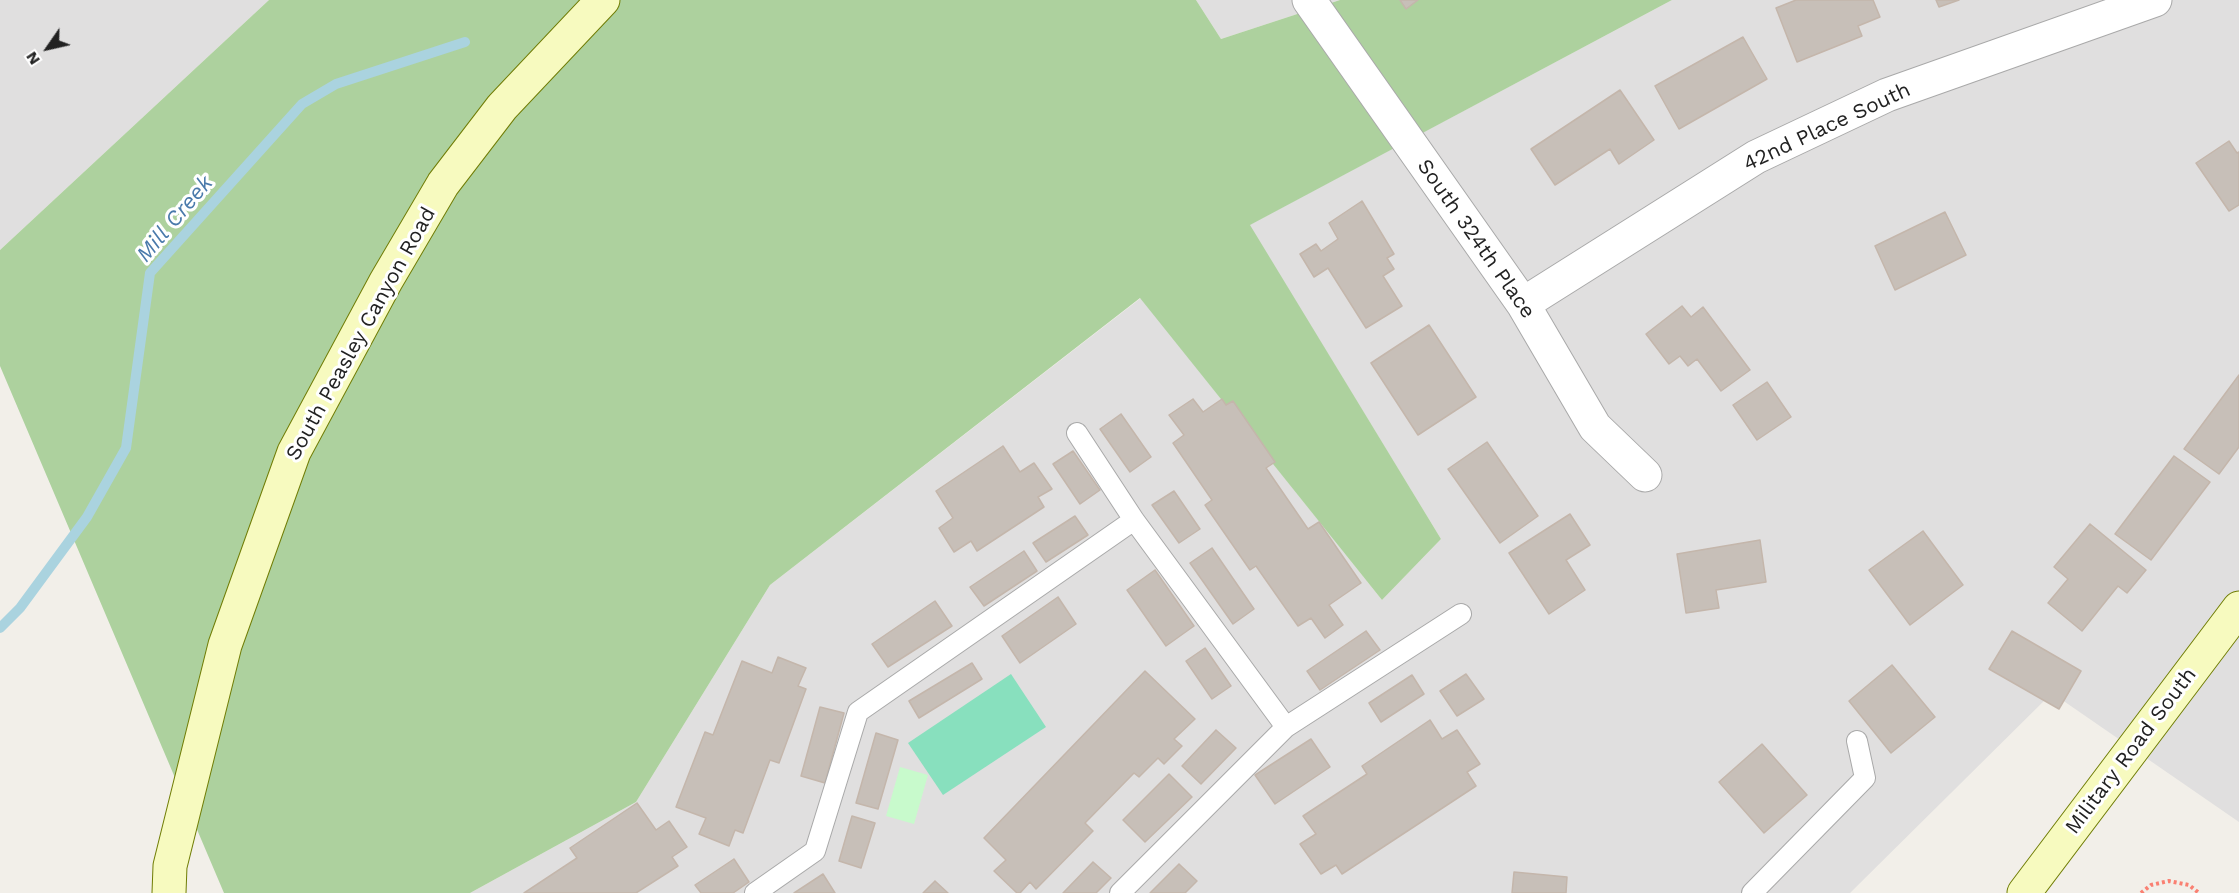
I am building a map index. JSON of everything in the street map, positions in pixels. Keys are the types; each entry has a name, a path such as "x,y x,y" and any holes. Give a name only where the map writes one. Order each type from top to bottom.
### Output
{"main road":[{"name":"South Peasley Canyon Road","path":"169,893 170,866 225,645 294,452 386,281 443,184 502,107 603,0"},
{"name":"Military Road South","path":"2024,893 2239,608"}],"street":[{"name":"South 324th Place","path":"1309,0 1523,304 1595,427 1645,475"},
{"name":"42nd Place South","path":"1523,304 1756,156 1887,95 2155,0"}],"lane":[{"path":"1077,433 1134,519 1286,727"},
{"path":"755,893 815,851 858,712 1134,519"},
{"path":"1120,893 1286,727 1461,614"},
{"path":"1752,893 1865,778 1857,741"}],"path":[{"path":"2141,893 2151,885 2169,881 2189,885 2199,893"}],"shaded area":[{"path":"0,0 269,0 0,250"},
{"path":"1196,0 1340,0 1221,39"},
{"path":"1672,0 2239,0 2239,822 2052,693 1850,893 470,893 636,802 770,585 1141,298 1382,600 1441,539 1249,225"}],"green space":[{"path":"269,0 1196,0 1221,39 1340,0 1672,0 1250,225 1441,539 1382,600 1140,298 770,585 636,802 470,893 224,893 0,366 0,250"},
{"path":"1011,674 1046,727 943,795 908,743"},
{"path":"900,767 928,775 914,824 886,816"}],"building":[{"path":"1400,0 1418,0 1406,9"},
{"path":"1796,0 1873,0 1880,17 1858,26 1862,36 1797,62 1776,8"},
{"path":"1936,0 1959,0 1939,7"},
{"path":"1743,37 1767,79 1679,129 1655,86"},
{"path":"1620,90 1654,140 1619,164 1610,149 1555,185 1531,149"},
{"path":"2229,141 2237,153 2239,152 2239,205 2229,211 2196,163"},
{"path":"1362,201 1394,254 1387,258 1394,269 1383,276 1402,306 1366,328 1328,268 1314,277 1300,254 1316,244 1321,251 1338,239 1329,223"},
{"path":"1945,212 1966,255 1895,290 1875,246"},
{"path":"1682,306 1691,317 1703,307 1750,370 1721,391 1697,359 1688,366 1680,356 1669,364 1646,334"},
{"path":"1429,325 1476,397 1418,435 1371,363"},
{"path":"2239,375 2239,447 2219,474 2184,449"},
{"path":"1767,382 1791,417 1757,440 1733,405"},
{"path":"1193,399 1203,412 1222,399 1226,405 1233,401 1275,462 1266,468 1308,529 1319,522 1361,583 1329,605 1343,625 1325,638 1311,618 1298,626 1256,566 1250,570 1205,505 1212,500 1173,443 1184,435 1169,415"},
{"path":"1121,414 1151,457 1130,472 1100,429"},
{"path":"1487,442 1538,516 1500,543 1448,469"},
{"path":"1003,446 1020,472 1034,463 1052,489 1038,497 1044,507 977,551 971,541 954,552 939,528 953,518 936,491"},
{"path":"1073,451 1100,490 1080,504 1053,464"},
{"path":"2174,456 2210,482 2151,560 2115,534"},
{"path":"1174,491 1200,529 1179,543 1152,505"},
{"path":"1570,514 1590,545 1566,560 1585,590 1549,614 1509,553"},
{"path":"1075,516 1088,535 1046,562 1033,543"},
{"path":"2090,524 2146,570 2127,593 2118,586 2082,631 2048,603 2068,579 2054,567"},
{"path":"1923,531 1963,585 1910,625 1869,570"},
{"path":"1760,540 1766,582 1716,590 1719,608 1686,613 1677,554"},
{"path":"1212,548 1254,609 1233,624 1190,563"},
{"path":"1024,551 1037,571 984,606 970,587"},
{"path":"1155,570 1194,626 1166,646 1127,590"},
{"path":"1058,597 1076,624 1020,663 1002,636"},
{"path":"935,601 952,626 888,667 872,644"},
{"path":"1366,631 1380,650 1320,690 1307,671"},
{"path":"2012,631 2081,671 2059,709 1989,669"},
{"path":"1205,648 1231,686 1212,699 1186,661"},
{"path":"778,657 806,668 798,686 806,689 779,763 770,760 743,833 735,830 729,846 699,834 706,818 676,807 705,732 713,735 742,661 772,673"},
{"path":"972,663 982,679 919,718 909,701"},
{"path":"1892,665 1935,717 1891,753 1849,701"},
{"path":"1145,671 1195,719 1174,739 1182,746 1164,764 1158,758 1139,777 1134,773 1085,823 1093,831 1036,889 1030,882 1020,893 1017,893 994,871 1006,860 984,838"},
{"path":"1466,674 1484,699 1457,716 1440,691"},
{"path":"1412,675 1424,694 1381,722 1369,703"},
{"path":"820,707 844,713 825,783 801,776"},
{"path":"1430,720 1442,739 1457,730 1480,764 1467,772 1476,786 1342,874 1336,865 1321,874 1300,844 1316,834 1303,816 1367,774 1362,766"},
{"path":"1216,730 1236,748 1201,784 1182,766"},
{"path":"876,733 898,740 878,809 856,803"},
{"path":"1311,739 1330,767 1275,804 1255,775"},
{"path":"1762,744 1807,795 1764,833 1719,782"},
{"path":"1169,774 1192,797 1145,842 1123,820"},
{"path":"637,803 656,830 669,821 687,847 672,857 678,866 636,893 524,893 577,858 570,848"},
{"path":"852,816 875,823 861,868 839,861"},
{"path":"734,859 749,882 733,893 701,893 695,885"},
{"path":"1093,862 1111,878 1096,893 1063,893"},
{"path":"1179,864 1197,881 1185,893 1150,893"},
{"path":"1514,872 1567,877 1566,893 1512,893"},
{"path":"823,874 835,893 794,893"},
{"path":"935,881 948,893 923,893"}],"waterway":[{"name":"Mill Creek","path":"0,628 20,608 87,517 126,448 150,273 302,104 336,84 465,42"}]}
